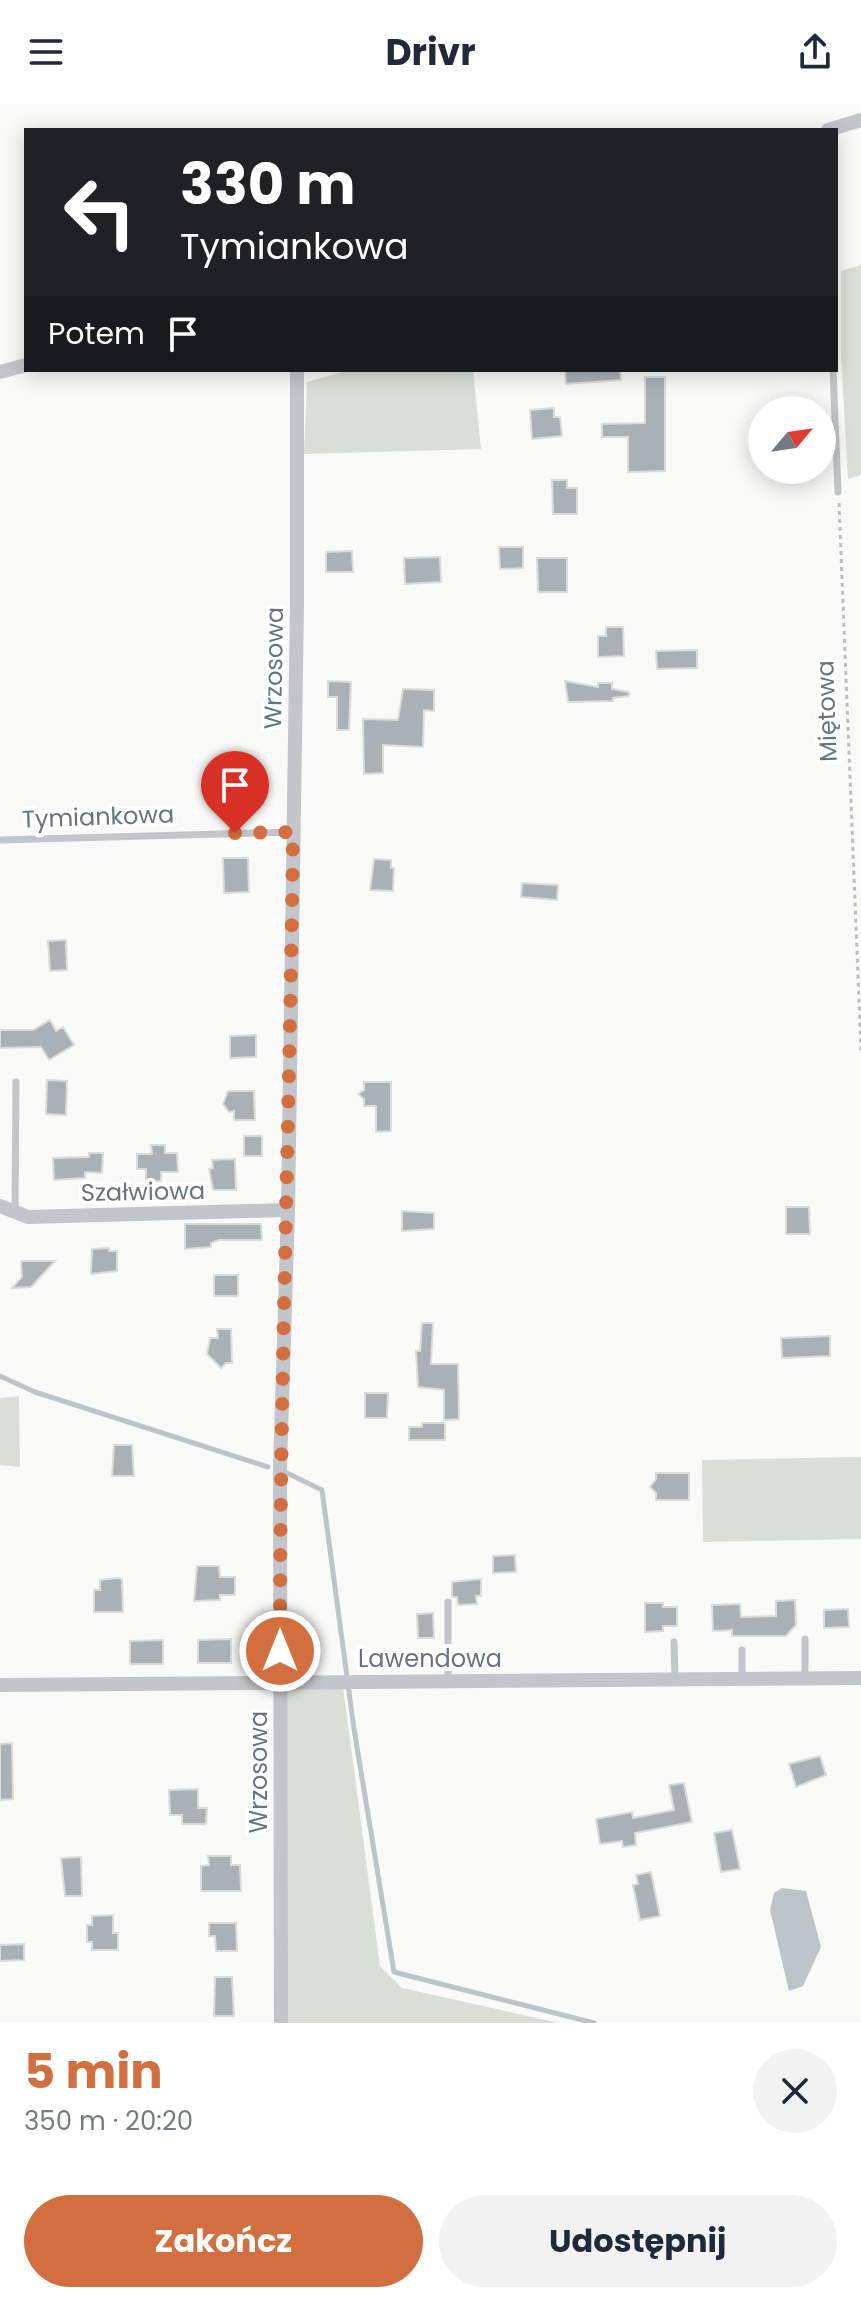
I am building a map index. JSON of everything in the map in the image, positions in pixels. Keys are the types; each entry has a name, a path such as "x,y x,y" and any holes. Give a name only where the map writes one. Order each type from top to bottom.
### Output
{"street":[{"path":"835,128 861,120"},
{"path":"0,372 24,366"},
{"name":"Wrzosowa","path":"281,2023 280,1467 288,1210 297,372"},
{"name":"Szałwiowa","path":"7,1209 28,1217 288,1210"},
{"name":"Lawendowa","path":"0,1685 861,1678"}],"lane":[{"path":"833,372 838,492"},
{"name":"Tymiankowa","path":"0,840 293,832"},
{"path":"7,1209 16,1082"},
{"path":"448,1602 448,1681"},
{"path":"805,1639 805,1678"},
{"path":"674,1642 675,1679"},
{"path":"742,1650 742,1679"}],"path":[{"name":"Miętowa","path":"838,492 861,1051"}],"shaded area":[{"path":"861,265 861,475 848,479 841,355 841,271"},
{"path":"342,372 473,372 481,449 304,454 307,382"},
{"path":"19,1396 20,1467 0,1465 0,1398"},
{"path":"861,1457 861,1539 703,1542 702,1460"},
{"path":"283,1686 343,1687 380,1966 402,1988 559,2023 287,2023"},
{"path":"782,1888 806,1891 821,1947 803,1986 789,1991 770,1910 774,1893"}],"building":[{"path":"565,372 620,372 621,380 566,384"},
{"path":"645,377 665,377 665,471 628,472 628,437 602,437 602,424 645,423"},
{"path":"554,408 554,417 560,417 562,436 532,439 530,410"},
{"path":"552,480 567,480 567,488 577,488 577,514 553,514"},
{"path":"499,547 523,547 523,568 500,569"},
{"path":"352,551 353,572 326,572 326,552"},
{"path":"440,557 441,582 405,584 404,558"},
{"path":"537,558 567,558 567,592 538,592"},
{"path":"606,627 623,627 624,656 598,657 598,636 606,636"},
{"path":"697,650 697,668 657,669 656,651"},
{"path":"328,681 351,682 349,730 337,730 337,697 328,697"},
{"path":"565,681 598,687 598,683 612,683 612,689 629,692 629,696 613,698 613,701 568,702"},
{"path":"403,689 434,690 434,711 424,710 423,747 383,745 383,773 364,774 363,719 398,720"},
{"path":"223,858 248,858 249,892 224,893"},
{"path":"374,859 391,860 391,868 394,868 393,891 370,890"},
{"path":"522,883 558,885 557,900 521,897"},
{"path":"66,940 67,970 50,971 48,941"},
{"path":"50,1020 56,1031 63,1027 74,1045 49,1060 41,1047 0,1048 0,1030 33,1030"},
{"path":"256,1035 256,1057 230,1058 230,1036"},
{"path":"47,1080 67,1081 66,1115 46,1114"},
{"path":"364,1082 391,1082 391,1131 376,1132 376,1106 364,1106 364,1099 358,1094 364,1090"},
{"path":"228,1091 254,1091 255,1120 234,1120 234,1111 229,1112 223,1104"},
{"path":"244,1136 262,1136 262,1156 244,1156"},
{"path":"151,1145 165,1145 165,1153 177,1153 178,1172 161,1172 161,1181 146,1182 146,1169 137,1169 137,1154 152,1154"},
{"path":"89,1153 103,1153 102,1173 85,1172 85,1178 54,1180 53,1158 89,1157"},
{"path":"235,1159 236,1190 213,1190 209,1169 213,1168 212,1160"},
{"path":"786,1207 809,1207 810,1234 786,1234"},
{"path":"402,1211 434,1213 434,1229 402,1231"},
{"path":"185,1224 261,1224 262,1240 219,1240 211,1243 211,1247 185,1249"},
{"path":"109,1248 109,1251 117,1251 117,1271 91,1274 92,1249"},
{"path":"21,1261 55,1261 31,1287 12,1288 22,1277"},
{"path":"214,1275 238,1275 238,1296 214,1296"},
{"path":"422,1323 433,1323 431,1364 458,1364 459,1419 444,1420 444,1390 418,1387 416,1351 420,1351"},
{"path":"217,1329 231,1329 232,1363 226,1363 221,1368 207,1354 210,1338 218,1338"},
{"path":"830,1336 830,1356 782,1358 781,1338"},
{"path":"365,1393 388,1393 387,1418 365,1418"},
{"path":"422,1423 445,1423 445,1440 409,1440 409,1427 422,1427"},
{"path":"114,1445 132,1445 134,1476 112,1476"},
{"path":"656,1473 689,1473 689,1500 656,1500 656,1493 650,1487"},
{"path":"515,1555 516,1572 493,1573 493,1556"},
{"path":"197,1566 219,1566 220,1577 235,1577 235,1595 220,1595 220,1600 194,1601"},
{"path":"122,1579 123,1612 94,1612 94,1590 100,1590 100,1580"},
{"path":"481,1579 481,1596 476,1596 477,1604 458,1605 457,1597 452,1597 452,1582"},
{"path":"795,1600 796,1625 786,1636 732,1636 732,1630 713,1631 712,1605 740,1604 741,1617 776,1616 776,1601"},
{"path":"645,1603 677,1607 677,1626 663,1626 663,1631 645,1632"},
{"path":"848,1609 849,1627 824,1628 824,1610"},
{"path":"433,1613 434,1638 418,1638 417,1614"},
{"path":"231,1639 231,1663 198,1663 198,1640"},
{"path":"163,1640 163,1664 130,1664 130,1641"},
{"path":"12,1743 13,1799 0,1800 0,1744"},
{"path":"820,1756 826,1775 796,1787 789,1764"},
{"path":"684,1783 692,1822 635,1833 636,1845 623,1847 622,1841 600,1844 596,1819 632,1812 633,1818 674,1810 669,1785"},
{"path":"198,1789 198,1808 207,1808 206,1824 182,1824 182,1815 170,1815 169,1790"},
{"path":"732,1830 740,1869 721,1872 714,1833"},
{"path":"208,1856 231,1856 231,1865 240,1865 241,1891 201,1891 201,1866 209,1865"},
{"path":"81,1857 82,1896 65,1896 61,1858"},
{"path":"651,1872 660,1916 640,1920 633,1885 638,1884 636,1875"},
{"path":"113,1915 113,1933 118,1933 118,1950 92,1950 92,1942 87,1942 87,1925 92,1925 92,1916"},
{"path":"209,1923 236,1923 237,1951 216,1951 215,1936 209,1936"},
{"path":"24,1944 24,1960 0,1961 0,1945"},
{"path":"215,1977 232,1977 234,2016 214,2016"}],"waterway":[{"path":"0,1376 35,1392 268,1467"},
{"path":"287,1473 322,1490 354,1729 394,1972 594,2023"}],"route":[{"path":"235,833 293,832 288,1210 280,1467 280,1651"}]}
